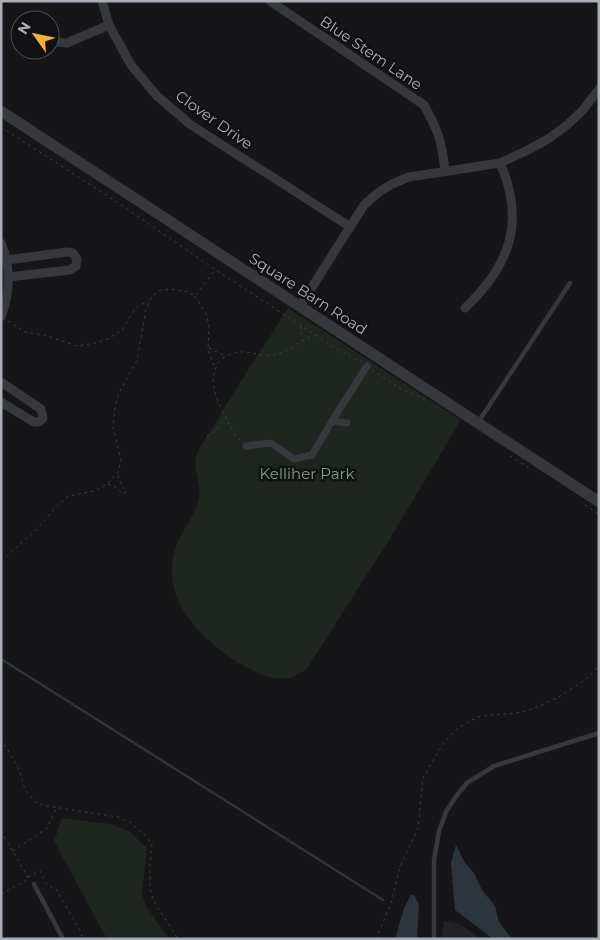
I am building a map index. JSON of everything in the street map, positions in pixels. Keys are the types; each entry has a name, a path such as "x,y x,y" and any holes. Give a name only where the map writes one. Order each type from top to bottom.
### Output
{"street":[{"name":"Clover Drive","path":"102,1 109,25 131,65 157,96 191,125 350,226"},
{"name":"Blue Stem Lane","path":"270,1 424,105 437,128 444,155 445,171"},
{"path":"60,42 67,43 109,25"},
{"path":"300,306 364,206 392,184 409,177 500,163 526,152 555,134 583,110 599,89"},
{"name":"Square Barn Road","path":"1,111 599,502"},
{"path":"465,308 483,290 500,267 508,246 513,224 512,208 507,180 500,163"},
{"path":"1,243 8,277 8,292 1,317"},
{"path":"6,260 67,252 73,253 78,259 76,266 70,270 8,277"},
{"path":"246,446 272,443 294,459 312,455 367,366"},
{"path":"1,382 41,409 43,418 40,421 32,421 1,402"},
{"path":"332,421 347,424"}],"lane":[{"path":"478,423 570,282"},
{"path":"436,938 434,860 439,831 446,812 457,795 467,783 494,766 599,733"},
{"path":"34,884 64,939"}],"path":[{"path":"1,127 117,202 315,335 400,388 427,402"},
{"path":"194,296 216,270"},
{"path":"1,561 37,529 68,496 95,492 107,484 117,473 121,460 113,427 115,408 119,394 137,360 152,296 161,290 171,289 187,292 194,296 206,314 209,325 208,347 215,368"},
{"path":"1,317 25,332 44,335 77,346 96,344 108,339 122,330 135,309 142,304 149,303"},
{"path":"301,325 302,340"},
{"path":"246,446 236,437 214,390 212,377 215,368 222,358 226,356 240,352 265,356 275,355 315,335"},
{"path":"208,347 226,356"},
{"path":"207,436 212,435 221,422 227,418"},
{"path":"510,455 529,468"},
{"path":"107,484 114,486 123,494 127,491 122,486 117,473"},
{"path":"583,504 599,514"},
{"path":"376,939 391,903 400,868 418,828 423,778 444,742 458,728 481,716 523,712 559,697 585,680 599,666"},
{"path":"1,739 19,769 25,790 35,802 47,806 118,816 134,825 147,838 152,845 150,888 153,900 178,939"},
{"path":"13,851 47,828 57,807"},
{"path":"1,831 28,878"},
{"path":"1,894 40,871 47,885 56,889 82,934 81,939"}],"shaded area":[{"path":"456,845 465,863 474,873 482,890 495,906 499,922 512,939 493,939 455,910 451,863"},
{"path":"411,895 414,895 419,904 417,939 395,939 404,908"},
{"path":"444,921 460,924 481,939 441,939"}],"green space":[{"name":"Kelliher Park","path":"288,308 461,420 391,537 306,670 289,678 281,679 264,675 248,668 227,655 203,635 183,610 177,597 173,582 172,566 177,544 195,511 199,499 195,462 199,450"},
{"path":"62,818 109,824 129,831 147,848 142,894 146,906 169,939 107,939 54,841"}],"waterway":[{"path":"1,659 383,900"}]}
